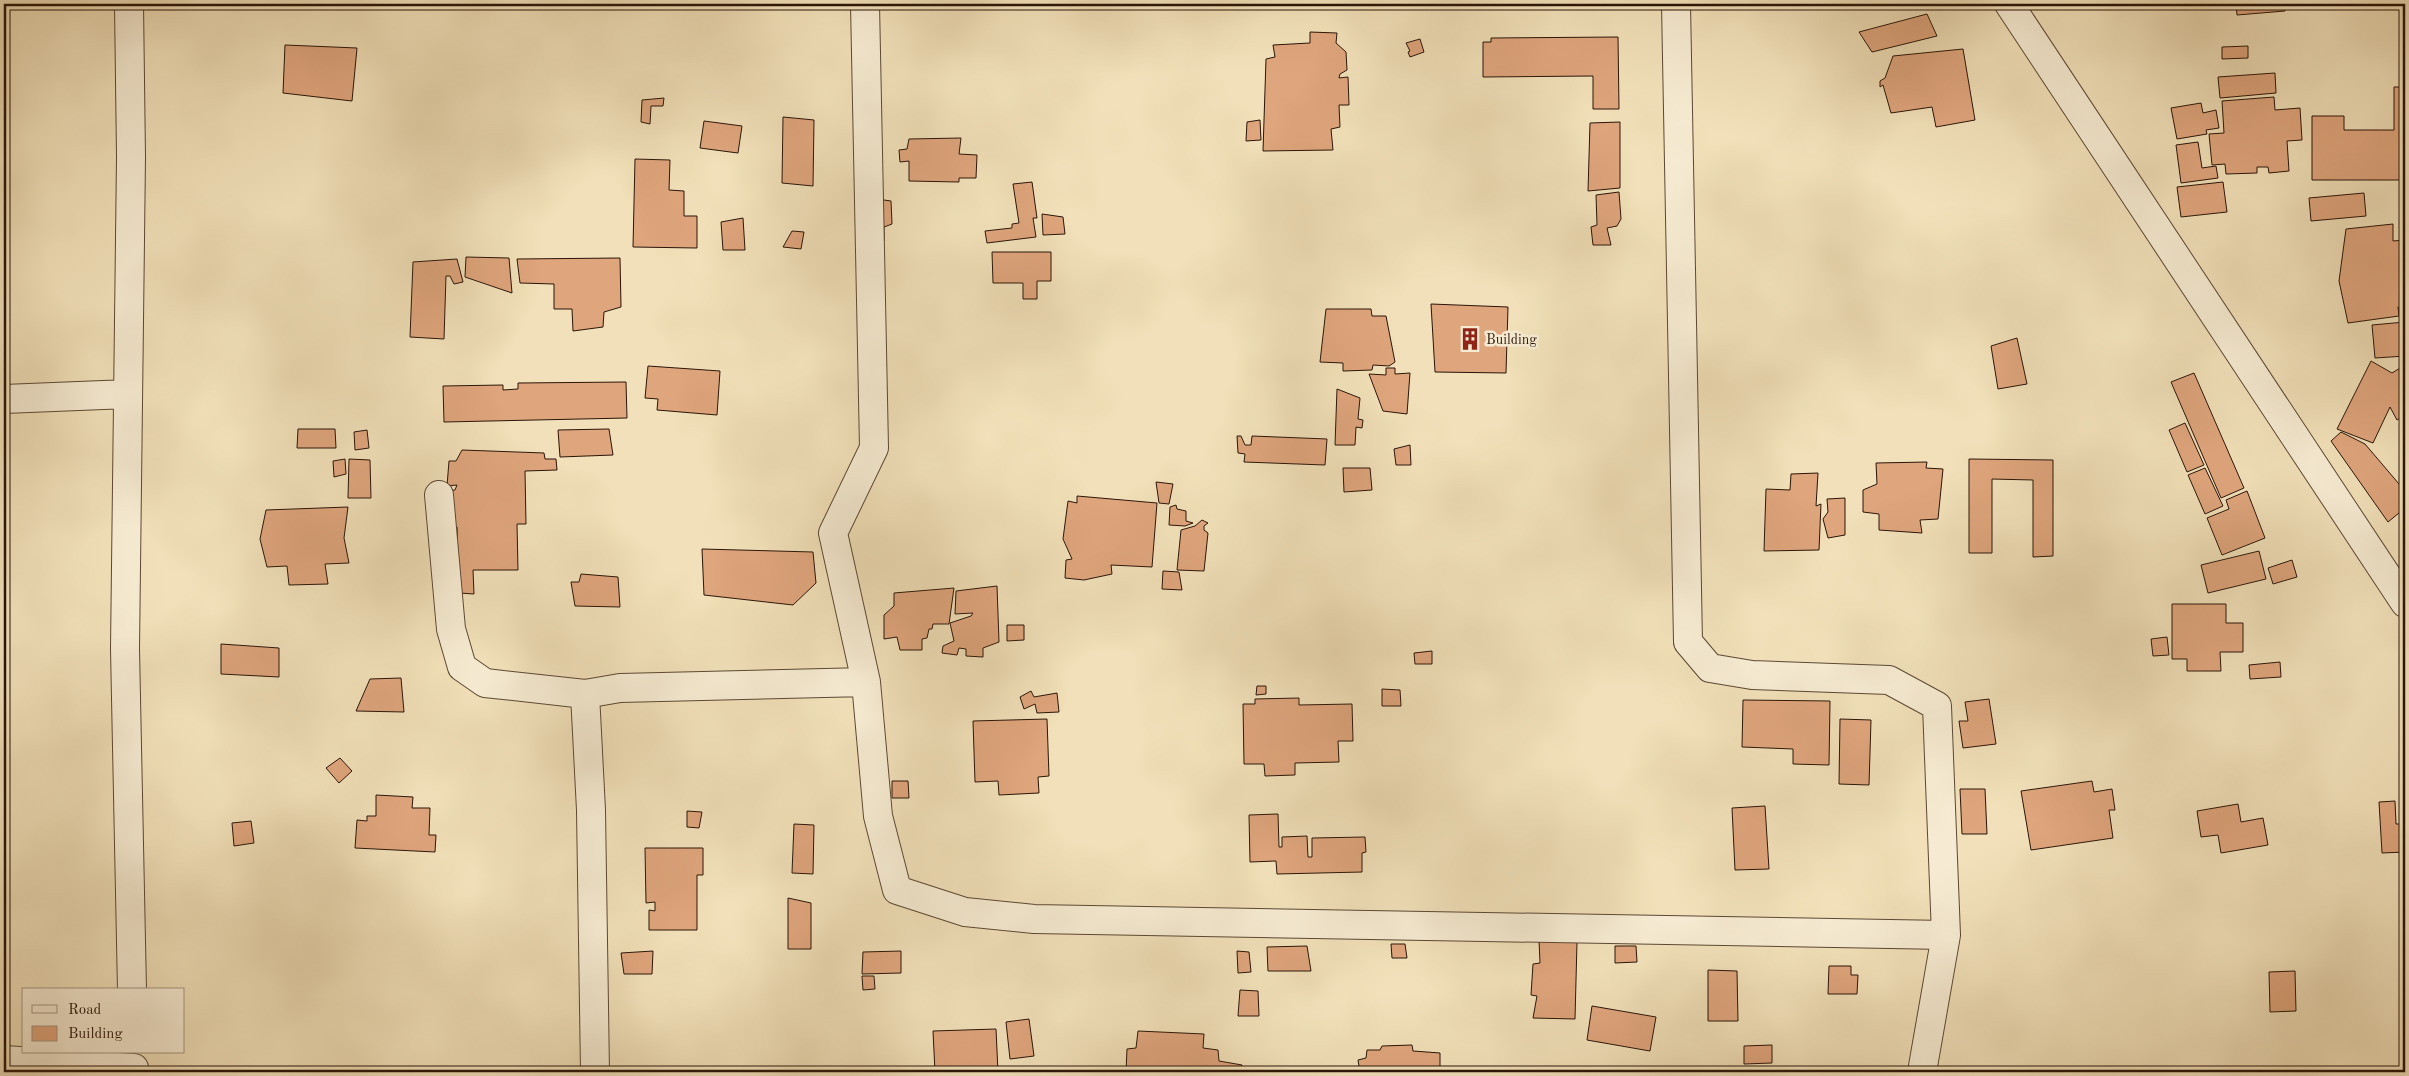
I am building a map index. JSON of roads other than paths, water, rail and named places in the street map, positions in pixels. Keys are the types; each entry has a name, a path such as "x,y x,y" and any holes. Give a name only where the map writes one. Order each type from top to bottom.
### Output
{"street":[{"path":"128,4 131,157 125,649 132,988"},
{"path":"865,4 874,448 833,534 866,682 878,816 897,890 965,912 1044,919 1946,935"},
{"path":"1676,4 1688,642 1710,668 1752,675 1890,680 1937,706 1946,935 1922,1072"},
{"path":"2009,4 2405,604"},
{"path":"4,399 128,394"},
{"path":"439,495 451,629 462,667 485,683 585,694 620,688 866,682"},
{"path":"585,694 591,810 595,1072"},
{"path":"4,1060 134,1064"}],"place":[{"name":"Building","path":"1470,339"}]}
